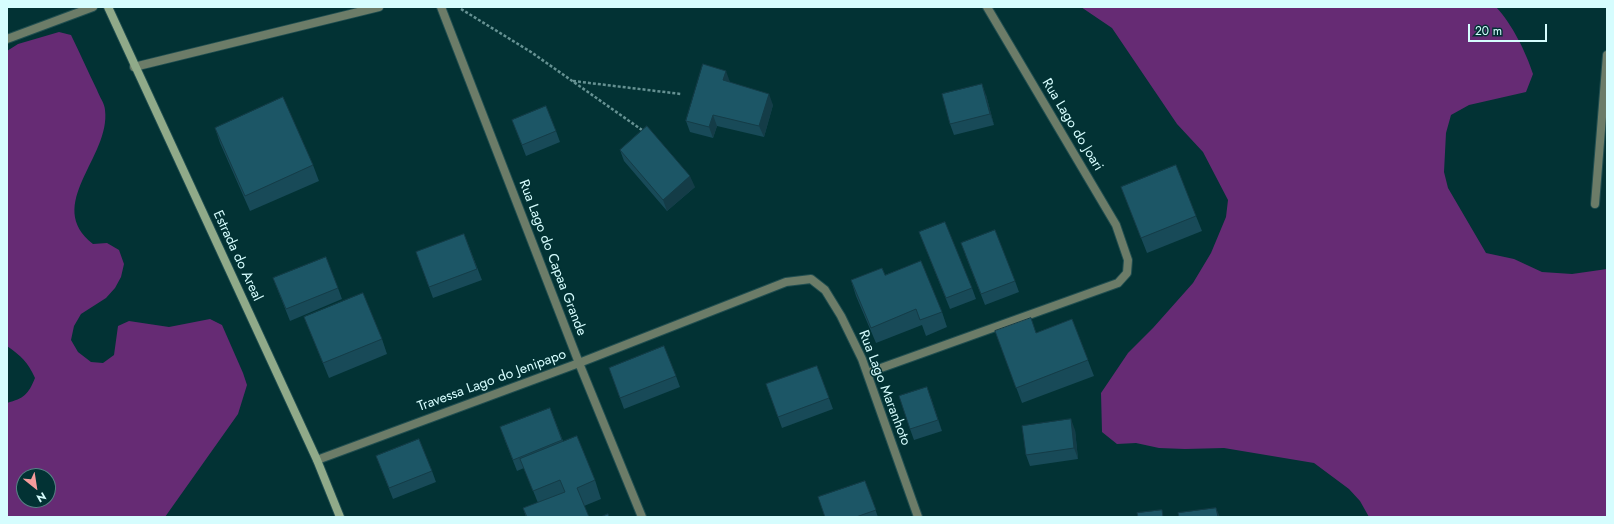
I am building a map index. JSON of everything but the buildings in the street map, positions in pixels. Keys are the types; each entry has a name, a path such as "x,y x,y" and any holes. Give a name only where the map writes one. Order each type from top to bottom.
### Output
{"street":[{"path":"7,39 94,7"},
{"name":"Estrada do Areal","path":"108,7 317,460 340,517"},
{"path":"134,66 379,7"},
{"name":"Rua Lago do Capaa Grande","path":"441,7 579,363 642,517"},
{"name":"Rua Lago do Joari","path":"867,373 1118,283 1127,273 1128,260 1116,225 987,7"},
{"path":"1595,204 1607,55"},
{"name":"Travessa Lago do Jenipapo","path":"317,460 579,363 786,282 811,279"},
{"name":"Rua Lago Maranhoto","path":"811,279 825,290 841,316 862,359 918,517"}],"path":[{"path":"458,7 531,52 642,130"},
{"path":"572,81 681,94"}],"shaded area":[{"path":"1081,7 1496,7 1508,22 1518,39 1533,74 1526,92 1469,105 1451,115 1446,133 1444,172 1448,188 1486,253 1514,259 1542,272 1572,274 1607,269 1607,517 1369,517 1360,501 1349,489 1314,463 1224,448 1185,449 1159,448 1136,443 1117,444 1102,432 1101,393 1128,353 1153,328 1193,283 1211,253 1226,217 1228,200 1203,152 1177,124 1112,28"},
{"path":"59,32 71,35 105,108 104,128 99,145 82,180 76,197 75,213 79,229 93,244 107,243 119,250 124,264 121,277 115,288 106,298 81,314 74,326 71,340 78,352 91,362 103,363 114,355 118,326 129,321 169,327 210,319 222,325 243,373 247,385 238,414 165,517 7,517 7,403 25,395 35,378 24,360 7,346 7,51 18,44"}]}
